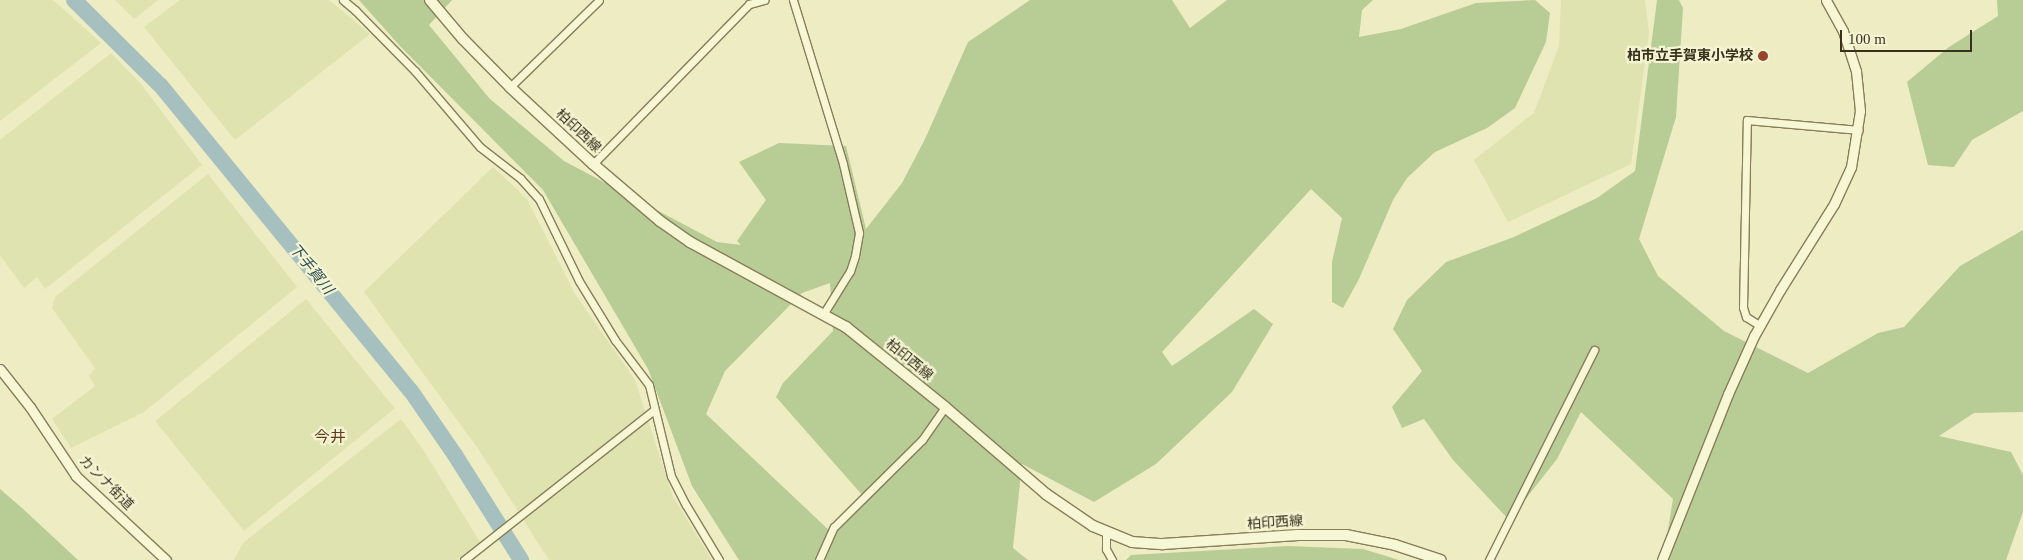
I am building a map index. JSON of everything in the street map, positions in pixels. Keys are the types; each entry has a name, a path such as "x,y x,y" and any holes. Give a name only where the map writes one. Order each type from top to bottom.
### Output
{"main road":[{"name":"柏印西線","path":"430,0 469,45 510,87 593,164 660,221 690,242 846,326 946,407 1046,494 1071,513 1106,533 1132,542 1171,544 1298,535 1346,535 1395,545 1441,560"}],"street":[{"path":"343,0 415,71 480,147 520,178 539,199 578,282 615,340 649,385 672,476 686,505 719,560"},
{"path":"510,87 599,0"},
{"path":"593,164 749,4 764,0"},
{"path":"793,0 843,164 859,233 850,271 824,313"},
{"path":"1662,560 1728,394 1759,325 1844,186 1851,167 1859,130 1860,111 1856,71 1843,31 1826,0"},
{"path":"1759,325 1746,317 1743,307 1747,120 1859,130"},
{"path":"1489,560 1594,350"},
{"name":"カンナ街道","path":"0,369 30,407 76,476 166,560"},
{"path":"819,560 834,527 922,440 946,407"},
{"path":"464,560 654,410"},
{"path":"1106,533 1106,549 1112,560"}],"green space":[{"path":"0,0 53,0 101,43 0,121"},
{"path":"115,0 158,0 134,19"},
{"path":"180,0 329,0 370,34 235,140 144,27"},
{"path":"359,0 452,0 429,25 489,98 564,161 717,242 741,245 737,241 766,200 739,162 779,143 846,146 866,229 902,183 925,139 968,42 1030,0 1172,0 1190,28 1227,0 1373,0 1362,10 1359,37 1401,29 1476,3 1535,0 1550,13 1546,42 1515,108 1487,128 1435,152 1407,178 1393,200 1359,279 1343,308 1332,302 1332,262 1342,218 1311,189 1162,352 1172,366 1254,309 1273,324 1232,392 1156,464 1094,502 1022,464 1013,548 1028,560 739,560 692,486 648,369 543,190 399,45","holes":["830,283 833,331 783,383 776,397 863,496 833,534 706,414 725,371 802,293"]},
{"path":"1561,0 1645,0 1649,33 1631,164 1508,222 1474,160 1534,113 1559,46"},
{"path":"1657,0 1679,0 1683,8 1676,117 1639,239 1658,276 1724,331 1808,373 1878,333 1904,327 1960,266 2023,230 2023,412 1974,413 1939,436 2011,452 2023,475 2023,512 2006,560 1663,560 1673,499 1581,412 1557,459 1509,520 1453,460 1424,419 1402,428 1392,407 1422,371 1393,329 1407,300 1446,262 1514,237 1597,198 1635,171"},
{"path":"1997,0 2023,0 2023,111 1972,140 1954,167 1928,165 1907,82 1949,47 1998,16"},
{"path":"111,53 141,84 202,165 45,289 37,277 24,288 0,255 0,140"},
{"path":"493,167 527,199 575,294 635,380 673,497 712,560 549,560 479,450 364,292"},
{"path":"208,174 297,287 144,412 71,448 52,419 95,386 89,376 95,368 52,308 55,297"},
{"path":"306,299 395,409 244,531 155,421"},
{"path":"401,419 424,451 480,542 457,560 234,560 244,542"},
{"path":"0,489 22,508 78,560 0,560"},
{"path":"1288,546 1363,549 1399,560 1126,560 1131,555"}],"waterway":[{"name":"下手賀川","path":"74,0 161,86 411,391 455,455 521,560"}],"place":[{"name":"柏市立手賀東小学校","path":"1763,56"}],"district":[{"name":"今井","path":"330,437"}]}
